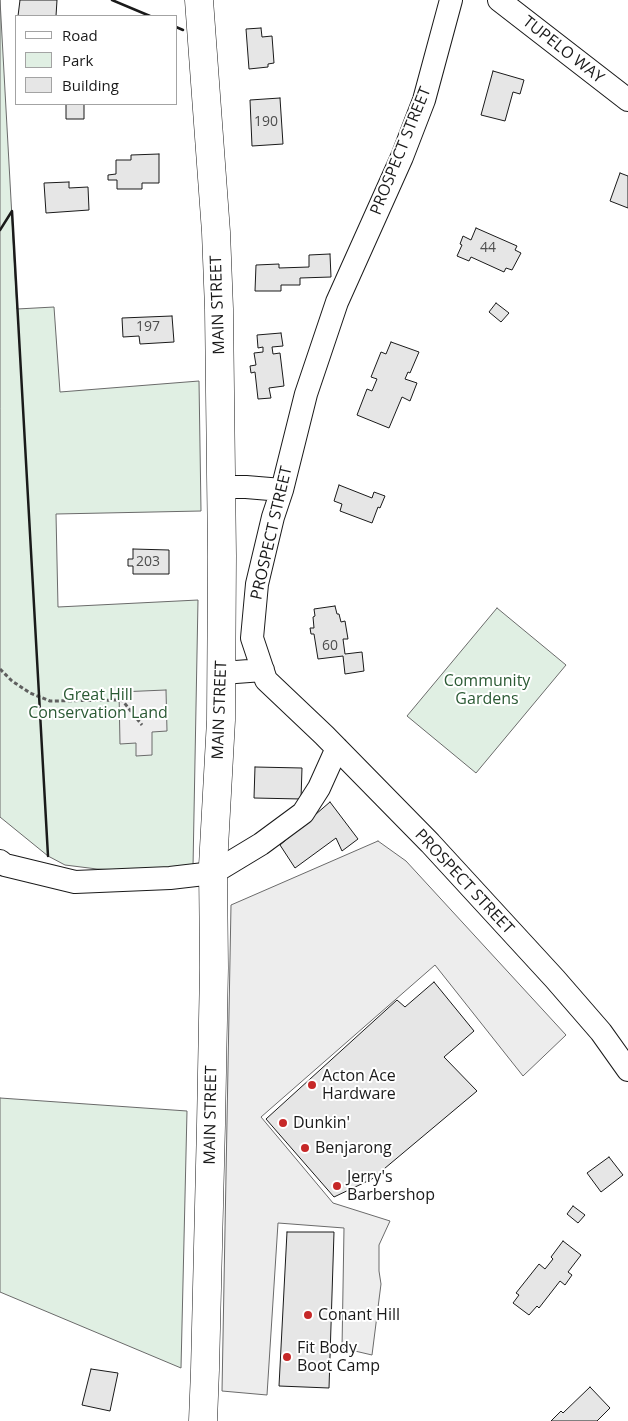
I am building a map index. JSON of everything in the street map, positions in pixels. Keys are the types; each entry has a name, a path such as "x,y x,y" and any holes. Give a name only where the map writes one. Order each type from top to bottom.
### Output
{"main road":[{"name":"MAIN STREET","path":"199,0 216,232 222,487 222,673 213,873 214,968 203,1421"}],"street":[{"name":"PROSPECT STREET","path":"451,0 424,100 405,149 337,302 306,394 257,584 252,638 266,680 337,748 430,844 555,979 601,1032 628,1070"},
{"name":"TUPELO WAY","path":"499,0 628,100"},
{"path":"222,487 282,490"},
{"path":"222,673 263,670"},
{"path":"0,861 5,865 75,882 170,878 213,873 261,844 303,813 319,788 337,748"}],"path":[{"path":"0,669 12,681 30,692 50,700 122,700 142,725"}],"green space":[{"name":"Great Hill Conservation Land","path":"0,0 17,309 54,307 60,392 199,381 201,511 56,514 58,607 198,600 193,867 127,870 65,865 48,856 0,817"},
{"name":"Community Gardens","path":"497,608 566,665 476,773 407,716"},
{"path":"0,1098 187,1111 181,1368 0,1292"}],"shaded area":[{"path":"166,690 167,731 152,732 152,755 136,756 136,743 120,744 119,692"},
{"path":"378,841 406,861 566,1035 523,1076 435,965 261,1117 333,1203 390,1221 379,1245 381,1284 372,1355 342,1348 344,1228 278,1223 267,1395 222,1391 231,905"}],"building":[{"path":"20,0 57,0 56,15 18,15"},
{"path":"261,28 262,37 272,36 274,63 268,64 268,67 249,69 246,29"},
{"path":"493,71 524,80 520,94 513,92 505,121 481,115"},
{"path":"280,98 283,144 252,146 250,100"},
{"path":"66,105 84,105 84,119 66,119"},
{"path":"159,154 159,183 142,183 142,189 117,189 117,180 108,180 108,175 116,174 116,160 131,160 131,155"},
{"path":"620,173 628,176 628,208 610,201"},
{"path":"69,182 69,188 88,187 89,210 46,213 44,183"},
{"path":"476,228 517,246 515,250 521,253 512,270 506,268 504,272 471,257 469,261 457,256 462,245 460,244 463,236 471,240"},
{"path":"330,254 331,277 300,278 300,285 281,285 281,291 255,291 256,265 279,264 279,268 309,267 309,255"},
{"path":"496,303 509,313 501,322 489,312"},
{"path":"172,316 174,342 140,344 139,336 123,337 122,318"},
{"path":"281,333 283,346 272,347 273,354 280,353 284,386 269,388 271,398 258,399 255,372 251,373 250,366 256,365 254,353 263,352 263,347 258,348 257,335"},
{"path":"391,342 419,352 410,373 408,372 405,379 417,383 410,401 402,397 389,428 357,415 367,389 372,391 377,379 371,377 381,352 386,354"},
{"path":"339,485 372,498 374,492 385,496 380,508 378,507 372,523 340,511 342,504 334,501"},
{"path":"133,549 169,550 169,574 133,574 133,566 128,566 128,559 133,559"},
{"path":"335,606 341,622 345,621 348,639 343,639 345,654 362,652 364,671 345,674 343,656 318,659 314,634 311,634 310,628 314,628 314,609"},
{"path":"255,767 302,768 301,799 254,798"},
{"path":"330,802 358,839 342,851 336,838 295,868 280,845"},
{"path":"434,982 474,1031 444,1057 477,1091 372,1179 334,1197 266,1119 397,1000 405,1007"},
{"path":"609,1157 623,1175 601,1192 587,1173"},
{"path":"573,1206 585,1215 578,1223 567,1214"},
{"path":"287,1232 334,1232 329,1388 279,1386"},
{"path":"563,1241 581,1255 568,1272 572,1275 565,1285 560,1281 539,1308 537,1306 529,1315 513,1303 519,1295 516,1293 539,1264 545,1269"},
{"path":"91,1369 118,1373 110,1411 82,1405"},
{"path":"590,1387 610,1408 597,1421 551,1421 561,1411 563,1413"}],"wall":[{"path":"112,0 148,15"},
{"path":"178,28 183,30"},
{"path":"0,230 12,211 48,856"}],"place":[{"name":"Acton Ace Hardware","path":"312,1085"},
{"name":"Dunkin'","path":"283,1123"},
{"name":"Benjarong","path":"305,1148"},
{"name":"Jerry's Barbershop","path":"337,1186"},
{"name":"Conant Hill","path":"308,1315"},
{"name":"Fit Body Boot Camp","path":"287,1357"}]}
